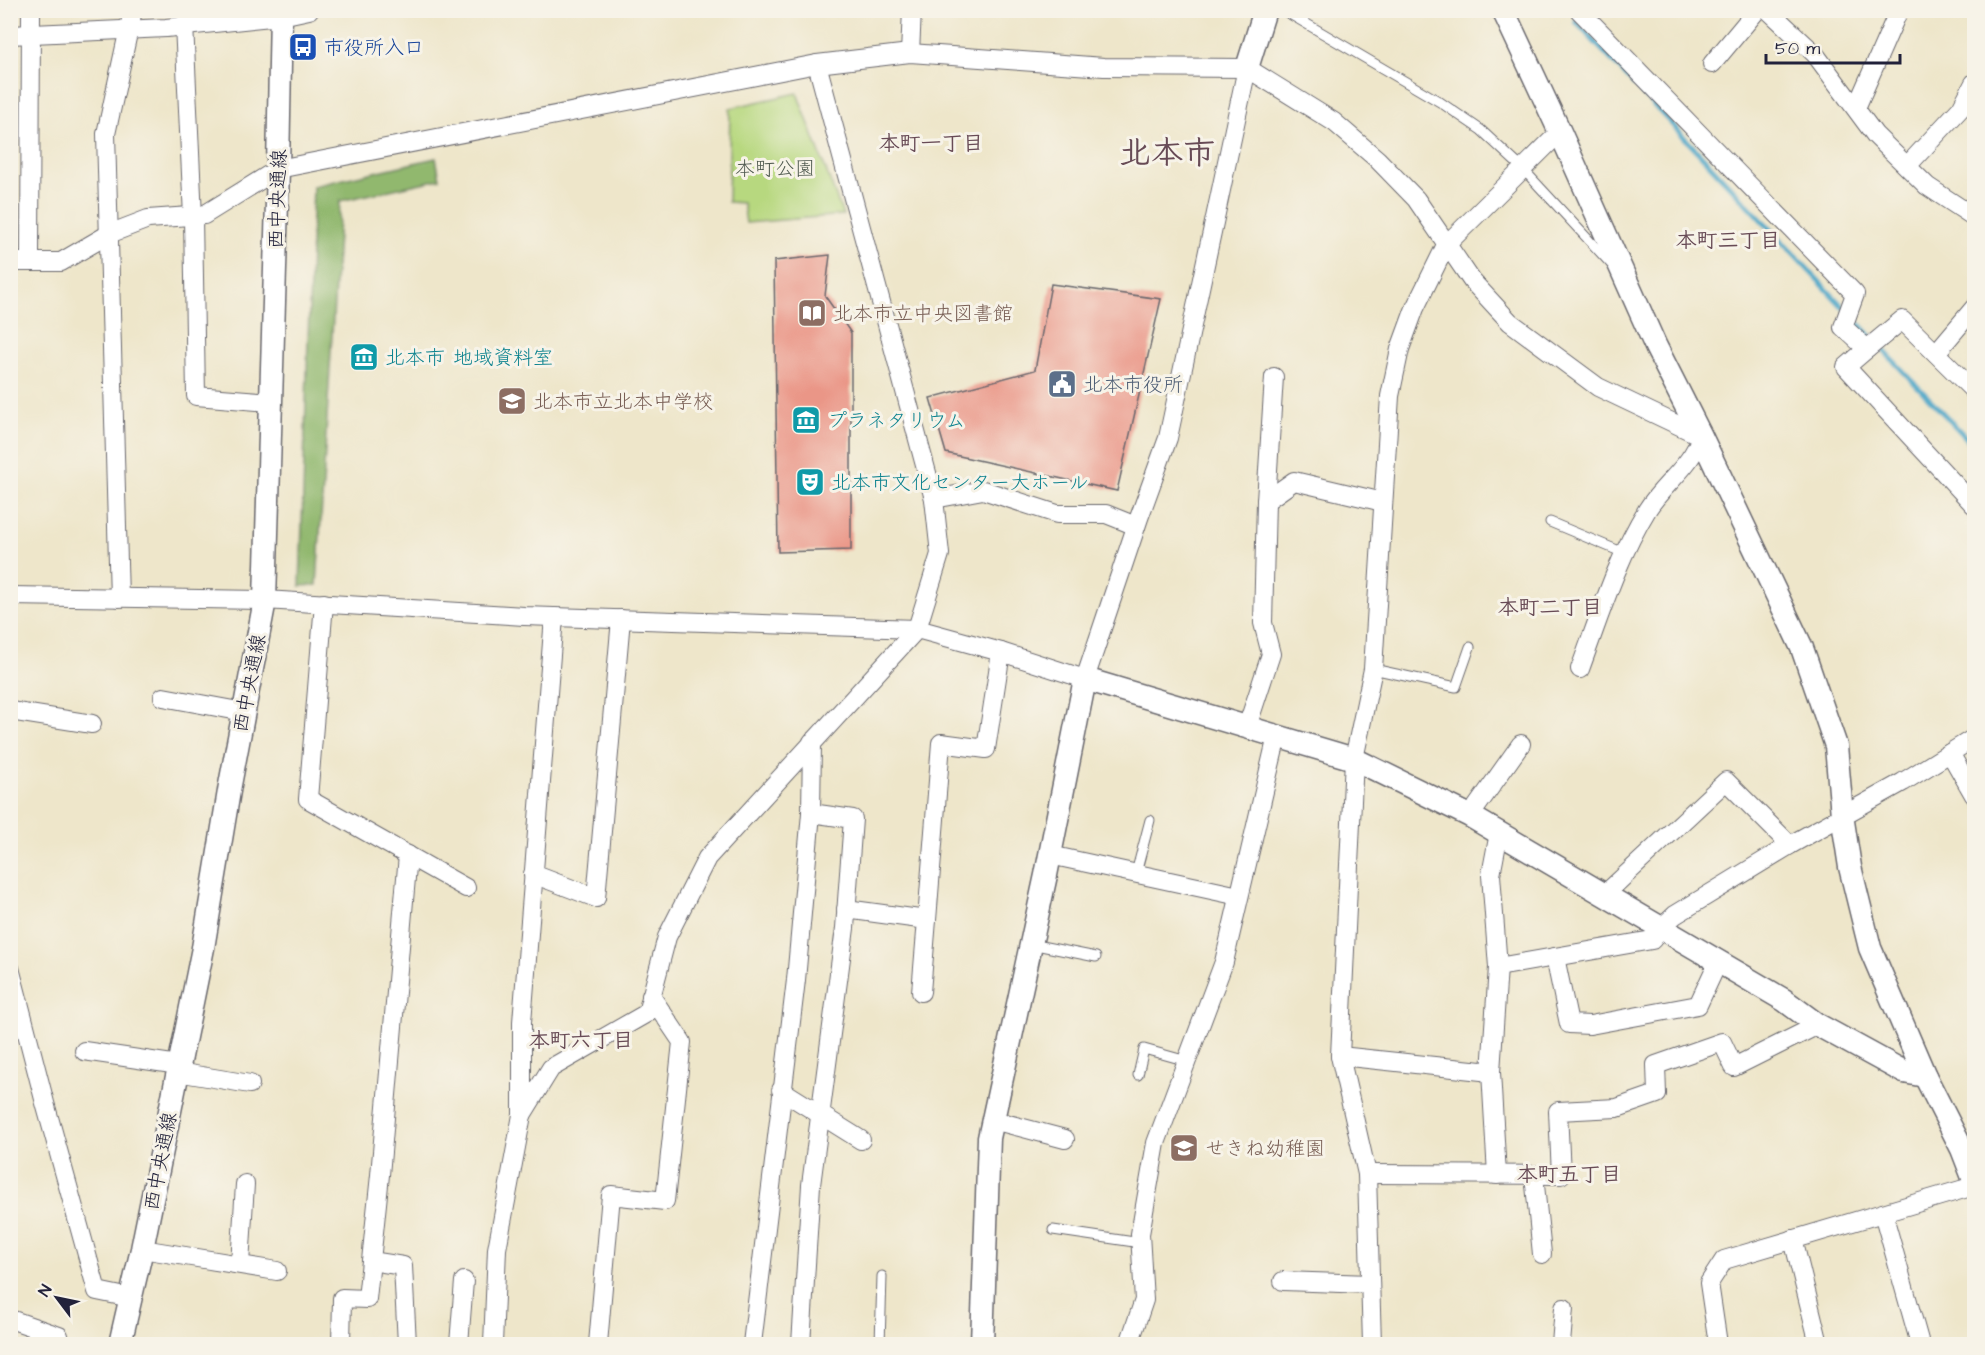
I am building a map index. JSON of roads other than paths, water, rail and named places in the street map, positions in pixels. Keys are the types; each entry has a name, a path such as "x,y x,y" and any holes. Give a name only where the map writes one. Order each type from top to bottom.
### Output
{"street":[{"path":"30,262 31,10"},
{"path":"119,598 106,134 132,10"},
{"path":"10,35 166,28 309,10"},
{"path":"910,53 912,10"},
{"path":"982,1344 989,1138 1085,679 1168,438 1247,68 1265,10"},
{"path":"1503,10 1656,347 1802,648 1836,746 1842,815 1850,867 1870,948 1925,1076 1968,1147 1974,1180"},
{"path":"1579,10 1855,294 1843,327 1867,349"},
{"path":"1712,64 1757,10"},
{"path":"1768,10 1815,54 1875,135 1927,186 1974,217"},
{"path":"1856,108 1899,10"},
{"name":"西中央通線","path":"120,1344 142,1249 203,948 230,785 265,600 281,13"},
{"path":"184,24 193,217 196,396 271,402"},
{"path":"10,262 61,262 109,234 148,219 204,215 278,169 817,64 910,53 1104,67 1247,68 1334,122 1377,159 1416,199 1472,281 1510,322 1598,387 1701,436"},
{"path":"522,1115 551,1068 647,1013 667,937 706,858 893,658 917,629 940,554 934,499 817,64"},
{"path":"1907,166 1961,108 1974,83"},
{"path":"1372,1344 1367,1174 1340,1056 1354,759 1373,669 1390,396 1400,350 1415,308 1446,244 1560,132"},
{"path":"1936,353 1974,308"},
{"path":"1974,391 1902,320 1846,367 1974,505"},
{"path":"1248,727 1271,654 1263,623 1266,501 1274,377"},
{"path":"1580,669 1624,553 1648,508 1697,450 1701,436"},
{"path":"1266,501 1294,481 1383,502"},
{"path":"934,499 983,490 1057,514 1106,514 1136,526"},
{"path":"10,596 265,600 554,617 917,629 1001,652 1354,759 1470,816 1784,1000 1818,1025 1904,1072 1925,1076"},
{"path":"324,603 308,799 466,888"},
{"path":"493,1344 497,1249 522,1115 522,1022 554,617"},
{"path":"533,874 596,898 621,619"},
{"path":"921,992 940,743 986,749 1001,652"},
{"path":"163,697 244,712"},
{"path":"10,711 92,724"},
{"path":"1130,1344 1144,1300 1140,1234 1156,1143 1224,962 1277,736"},
{"path":"1498,967 1652,940 1675,915 1974,738"},
{"path":"752,1344 796,980 811,813 812,742"},
{"path":"1470,816 1521,744"},
{"path":"1950,753 1974,795"},
{"path":"1604,895 1726,781 1790,845"},
{"path":"801,1344 811,1185 822,1115 846,909 853,819 811,813"},
{"path":"1497,1175 1491,1072 1498,967 1491,875 1499,833"},
{"path":"341,1344 342,1298 367,1299 408,855"},
{"path":"1050,855 1239,896"},
{"path":"846,909 927,920"},
{"path":"1555,957 1569,1024 1590,1025 1698,1005 1718,962"},
{"path":"10,968 97,1291 131,1298"},
{"path":"598,1344 611,1195 665,1202 682,1042 651,996"},
{"path":"1367,1174 1561,1175 1558,1111 1617,1108 1657,1094 1656,1065 1722,1042 1734,1067 1818,1025"},
{"path":"84,1051 250,1084"},
{"path":"1340,1056 1491,1072"},
{"path":"781,1090 861,1140"},
{"path":"993,1120 1065,1140"},
{"path":"1534,1175 1542,1254"},
{"path":"240,1264 245,1184"},
{"path":"1718,1344 1709,1283 1724,1260 1974,1186"},
{"path":"1883,1213 1920,1344"},
{"path":"1793,1239 1819,1344"},
{"path":"142,1249 278,1271"},
{"path":"371,1261 403,1266 407,1344"},
{"path":"459,1344 464,1281"},
{"path":"1283,1281 1370,1284"},
{"path":"1561,1344 1564,1308"},
{"path":"10,1319 59,1336 61,1344"}],"lane":[{"path":"1283,10 1440,102 1481,130 1523,169 1626,281"},
{"path":"1550,522 1624,553"},
{"path":"1373,669 1456,687 1470,647"},
{"path":"1136,873 1150,820"},
{"path":"1031,944 1096,957"},
{"path":"1138,1075 1144,1048 1187,1061"},
{"path":"1053,1230 1141,1243"},
{"path":"880,1344 882,1276"}],"waterway":[{"path":"1576,22 1846,310"},
{"path":"1852,317 1974,446"}],"place":[{"name":"市役所入口","path":"303,47"},
{"name":"北本市立中央図書館","path":"812,313"},
{"name":"北本市 地域資料室","path":"364,357"},
{"name":"北本市役所","path":"1062,384"},
{"name":"北本市立北本中学校","path":"512,401"},
{"name":"プラネタリウム","path":"806,420"},
{"name":"北本市文化センター大ホール","path":"810,482"},
{"name":"せきね幼稚園","path":"1184,1148"}],"district":[{"name":"本町一丁目","path":"931,143"},
{"name":"北本市","path":"1167,152"},
{"name":"本町三丁目","path":"1728,240"},
{"name":"本町二丁目","path":"1550,607"},
{"name":"本町六丁目","path":"581,1040"},
{"name":"本町五丁目","path":"1569,1174"}],"park label":[{"name":"本町公園","path":"775,168"}]}
